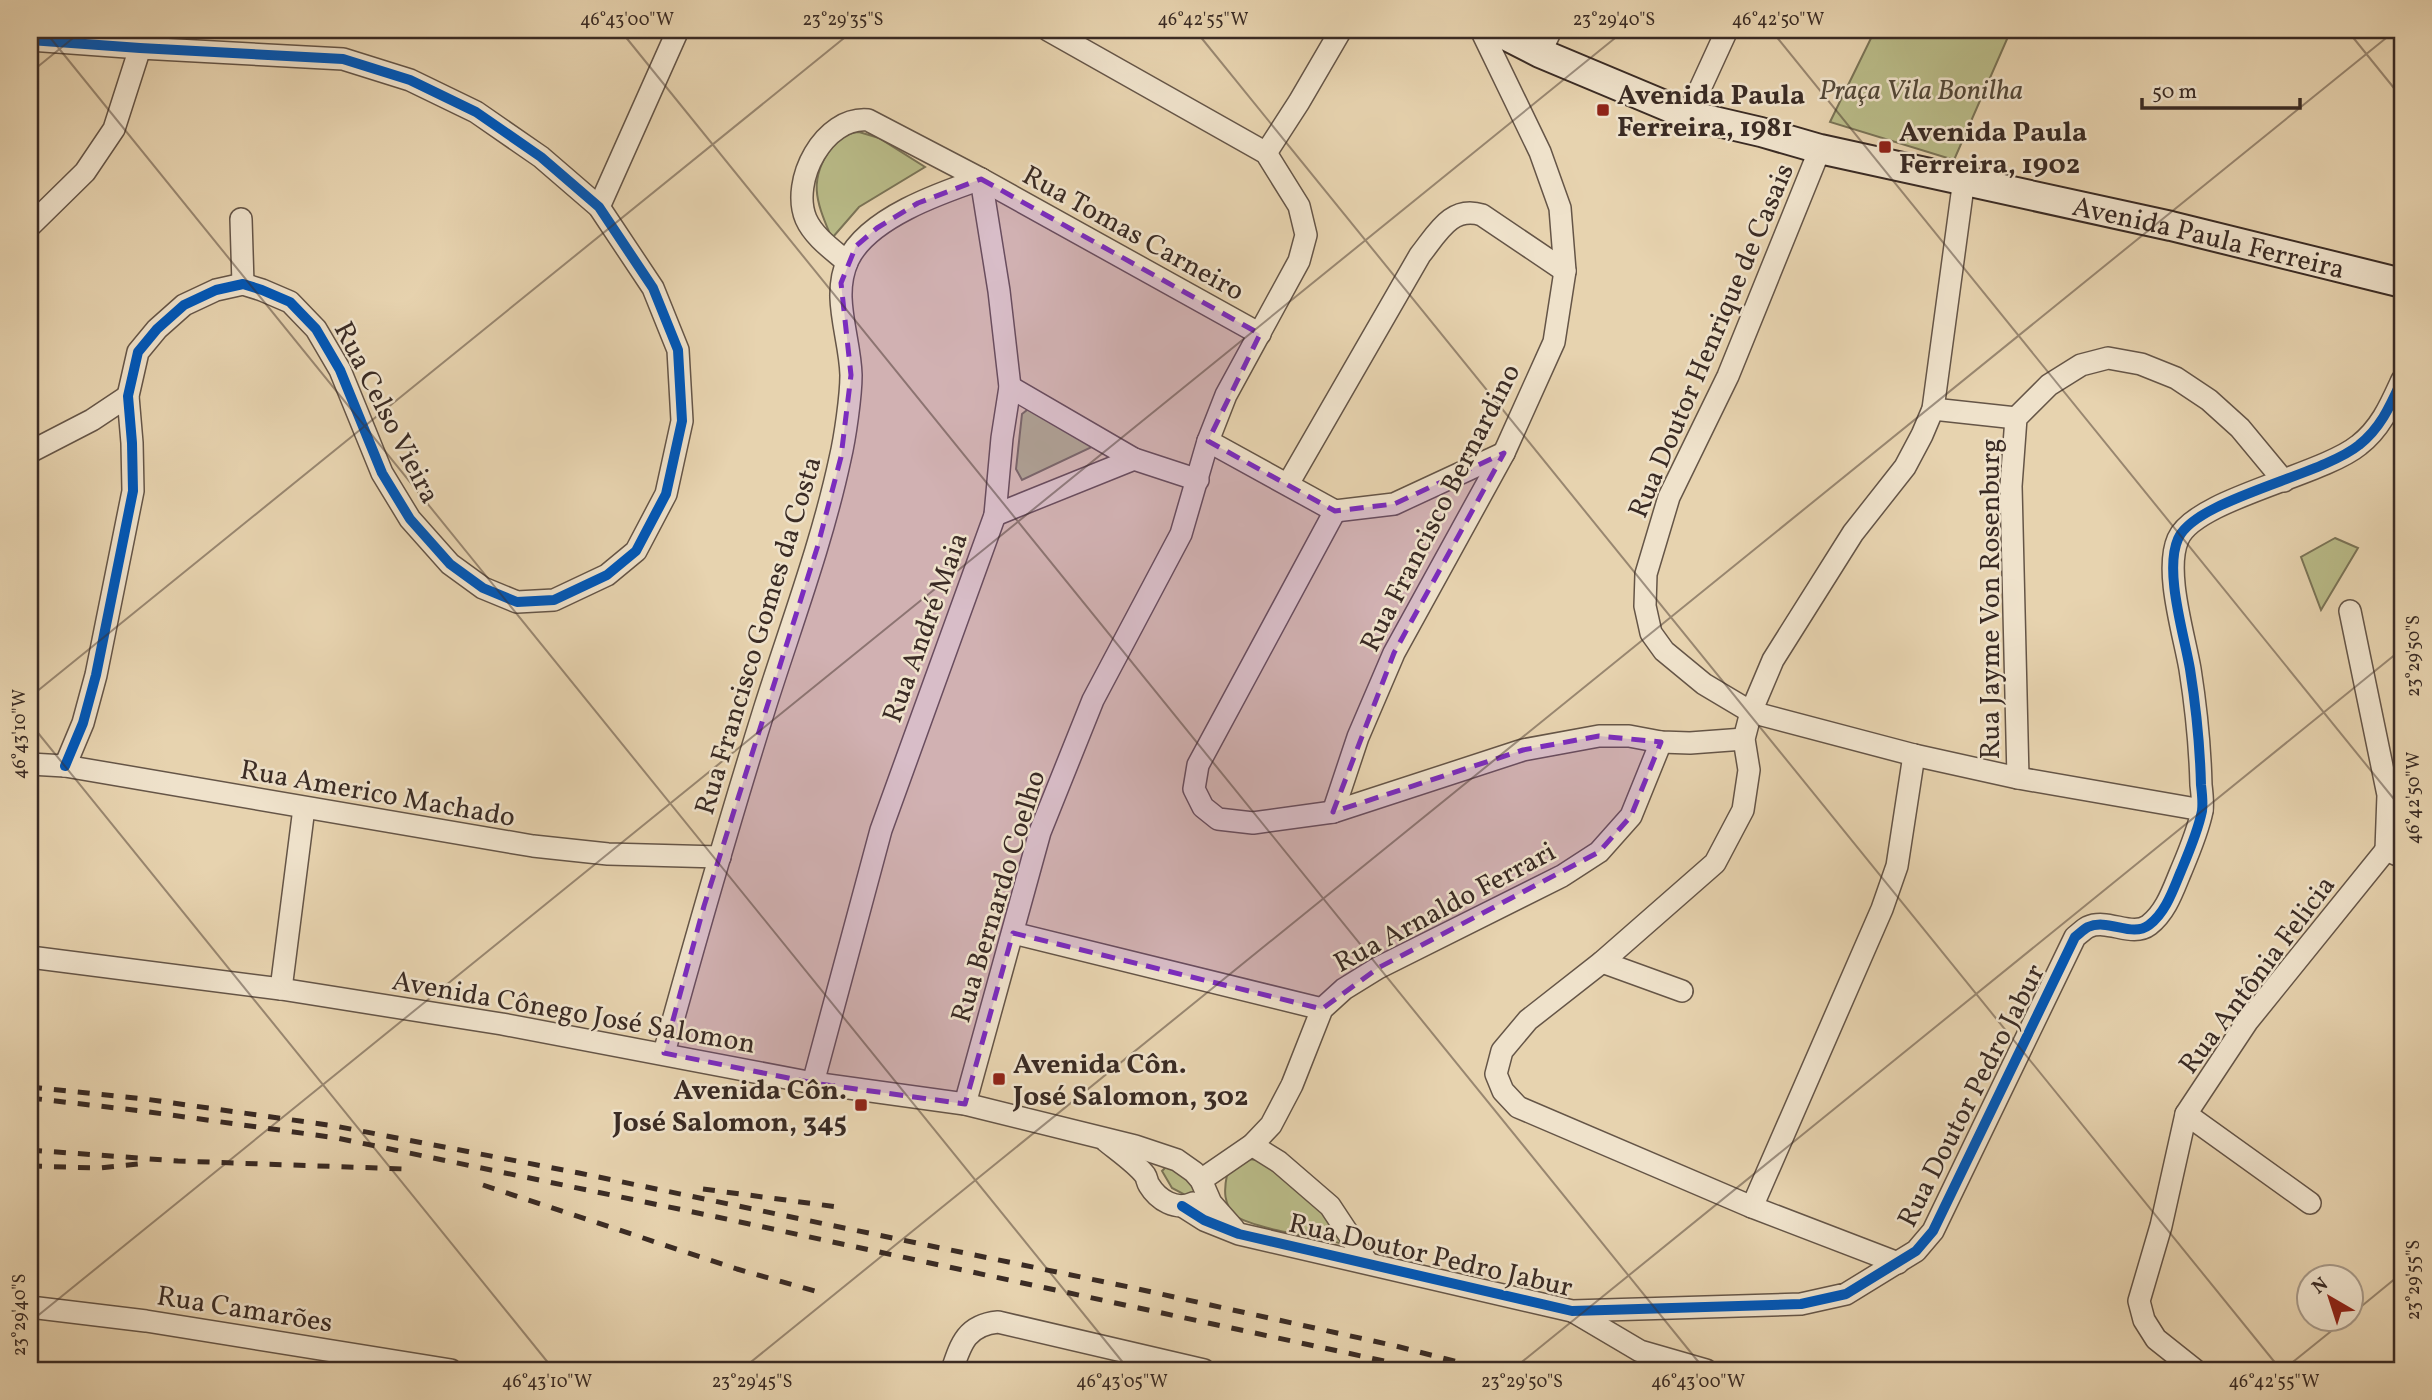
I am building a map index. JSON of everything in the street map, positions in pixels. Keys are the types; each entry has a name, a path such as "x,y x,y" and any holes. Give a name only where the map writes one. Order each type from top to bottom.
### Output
{"main road":[{"name":"Avenida Paula Ferreira","path":"1495,30 1545,41 1688,115 1820,149 2171,226 2402,283"}],"street":[{"path":"599,207 678,30"},
{"path":"1048,30 1266,153 1341,30"},
{"name":"Rua Francisco Bernardino","path":"1333,812 1358,737 1394,653 1504,453 1554,342 1566,271 1560,208 1540,152 1481,30"},
{"path":"1688,115 1727,30"},
{"path":"30,226 85,172 114,129 139,39"},
{"name":"Rua Celso Vieira","path":"30,40 139,39 343,59 410,80 476,112 541,157 599,207 653,288 678,350 682,421 666,494 636,551 607,575 554,600 517,602 483,588 450,564 410,519 382,473 340,370 316,329 290,302 243,284"},
{"name":"Rua Tomas Carneiro","path":"847,262 823,242 806,221 802,203 803,183 814,155 827,137 845,123 859,119 868,120 981,179 1259,334"},
{"name":"Rua Doutor Henrique de Casais","path":"1820,149 1728,376 1669,498 1646,574 1644,606 1651,633 1664,651 1704,684 1751,712 1913,755 2018,778 2202,810"},
{"name":"Rua Bernardo Coelho","path":"965,1104 1040,832 1093,700 1181,534 1208,441 1226,395 1299,261 1306,235 1299,206 1266,153"},
{"path":"847,262 856,246 897,215 918,203 981,179"},
{"name":"Rua André Maia","path":"813,1083 881,830 995,515 1010,387 999,291 981,179"},
{"path":"1898,1263 1752,1207 1518,1107 1503,1091 1496,1074 1502,1051 1528,1020 1602,961 1714,863 1743,810 1749,770 1744,739 1751,712 1773,660 1853,533 1905,467 1923,435 1933,409 1964,179"},
{"path":"1288,484 1420,255 1447,221 1471,211 1482,215 1566,271"},
{"path":"65,766 83,723 96,675 133,491 128,397 138,352 157,329 184,305 216,290 243,284 241,219"},
{"name":"Rua Francisco Gomes da Costa","path":"664,1053 704,906 818,544 841,457 851,375 841,305 841,283 847,262"},
{"name":"Rua Jayme Von Rosenburg","path":"2018,778 2011,486 2016,418 2049,385 2081,365 2108,358 2141,364 2176,378 2209,400 2240,428 2284,481"},
{"path":"2202,810 2201,759 2190,671 2175,589 2174,559 2179,537 2193,521 2231,500 2334,460 2358,446 2377,428 2402,380"},
{"path":"1010,387 1134,459 1198,480"},
{"path":"30,452 92,420 128,397"},
{"path":"1933,409 2016,418"},
{"path":"1208,441 1335,511 1394,504 1504,453"},
{"path":"995,515 1134,459"},
{"path":"1335,511 1198,765 1194,789 1203,807 1218,819 1253,823 1333,812 1523,750 1599,736 1629,736 1661,742 1690,743 1744,739"},
{"path":"2350,611 2388,795 2394,854"},
{"name":"Rua Arnaldo Ferrari","path":"1202,1184 1252,1145 1271,1125 1292,1085 1322,1009 1344,989 1378,968 1562,876 1599,852 1631,816 1661,742"},
{"path":"1752,1207 1882,909 1897,866 1913,755"},
{"name":"Rua Americo Machado","path":"30,764 65,766 533,846 608,854 720,857"},
{"path":"281,989 304,808"},
{"name":"Rua Doutor Pedro Jabur","path":"1182,1206 1204,1220 1239,1234 1572,1311 1801,1304 1846,1294 1916,1251 1933,1231 2075,937 2088,927 2105,924 2138,930 2148,926 2169,901 2202,810"},
{"name":"Rua Antônia Felicia","path":"2195,1370 2156,1339 2144,1320 2139,1300 2161,1226 2186,1114 2247,1022 2394,854"},
{"path":"1013,933 1322,1009"},
{"name":"Avenida Cônego José Salomon","path":"30,957 281,989 502,1024 813,1083 965,1104 1135,1146 1168,1157"},
{"path":"1602,961 1682,992"},
{"path":"2186,1114 2310,1203"},
{"name":"Avenida Cônego José Salomon","path":"1104,1140 1146,1175"},
{"name":"Rua Doutor Pedro Jabur","path":"1252,1145 1279,1162 1330,1206 1367,1262"},
{"path":"1202,1184 1199,1199 1190,1205 1182,1206 1170,1203 1155,1193 1146,1175 1152,1164 1168,1157 1185,1164 1202,1184 1221,1216 1239,1234"},
{"name":"Rua Camarões","path":"30,1307 146,1321 451,1370"},
{"path":"1572,1311 1640,1351 1706,1370"},
{"path":"952,1370 958,1351 970,1333 982,1324 998,1322 1204,1370"}],"highlighted area":[{"path":"981,179 1260,334 1208,441 1335,511 1394,504 1504,453 1394,653 1333,812 1523,750 1599,736 1661,742 1631,816 1599,852 1378,968 1322,1009 1013,933 965,1104 813,1083 664,1053 704,906 818,545 841,457 851,375 841,283 856,246 877,228 918,203"}],"green space":[{"name":"Praça Vila Bonilha","path":"1875,30 2011,30 1954,160 1830,122"},
{"path":"859,132 879,138 925,167 859,207 833,237 818,200 817,180 824,159 832,147 847,135"},
{"path":"1027,410 1094,446 1022,480 1016,469 1022,414"},
{"path":"2335,538 2358,548 2321,610 2301,557"},
{"path":"1248,1159 1266,1161 1297,1181 1350,1245 1273,1229 1236,1216 1227,1202 1227,1175"},
{"path":"1167,1166 1184,1171 1196,1192 1187,1196 1172,1188 1162,1171"}],"railway":[{"path":"30,1087 145,1099 335,1126 579,1173 1129,1287 1396,1346 1489,1370"},
{"path":"30,1098 337,1138 717,1217 1420,1370"},
{"path":"30,1150 178,1161 405,1169"},
{"path":"30,1166 99,1168 138,1164"},
{"path":"483,1185 737,1269 815,1291"},
{"path":"703,1189 838,1207"}],"cycle path":[{"path":"30,40 343,59 410,80 476,112 541,157 599,207 653,288 678,350 682,421 666,494 636,551 607,575 554,600 517,602 483,588 450,564 410,519 382,473 340,370 316,329 290,302 243,284 216,290 184,305 157,329 138,352 128,396 133,491 96,675 83,723 65,766"},
{"path":"1182,1206 1204,1220 1239,1234 1572,1311 1801,1304 1846,1294 1916,1251 1933,1231 2075,937 2086,928 2096,925 2135,930 2149,925 2160,914 2168,900 2193,841 2202,811 2202,798 2194,698 2174,585 2174,552 2178,539 2189,525 2208,512 2317,467 2359,445 2379,423 2402,380"}],"place":[{"name":"Avenida Paula Ferreira, 1981","path":"1603,110"},
{"name":"Avenida Paula Ferreira, 1902","path":"1885,147"},
{"name":"Avenida Côn. José Salomon, 302","path":"999,1079"},
{"name":"Avenida Côn. José Salomon, 345","path":"861,1105"}]}
